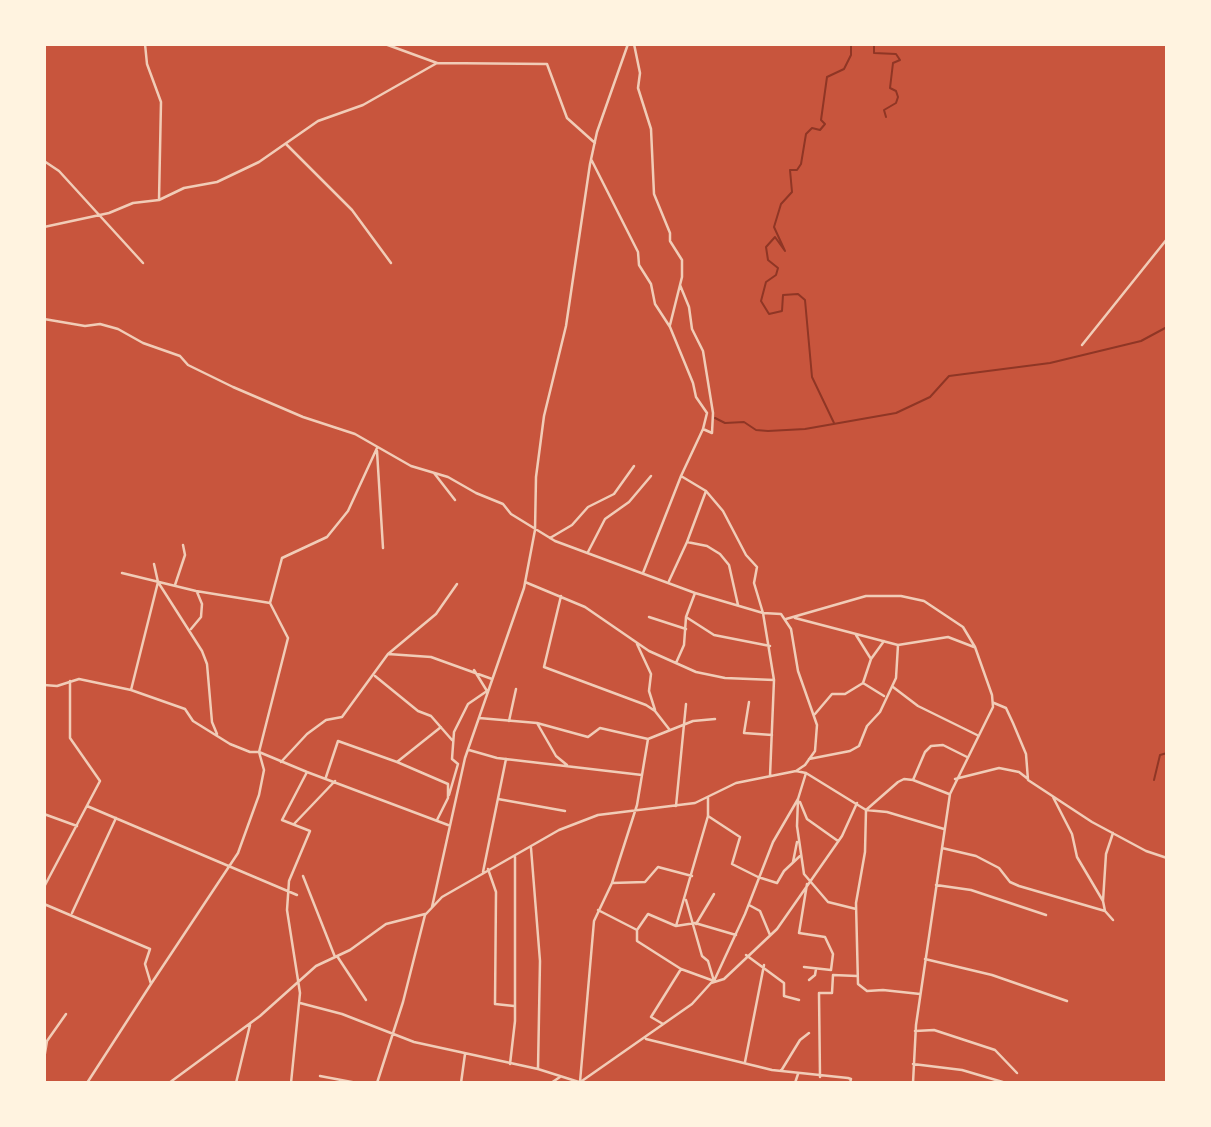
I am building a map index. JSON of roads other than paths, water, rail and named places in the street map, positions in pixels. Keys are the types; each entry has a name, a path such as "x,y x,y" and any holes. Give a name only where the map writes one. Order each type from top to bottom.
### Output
{"street":[{"path":"145,44 147,64 161,102 159,200"},
{"path":"385,44 437,63 547,64 567,118 595,143"},
{"path":"431,910 468,750 519,608 525,582 535,530 536,477 544,416 566,326 591,159 628,44"},
{"path":"634,44 640,73 638,88 650,129 654,194 670,233 670,241 682,260 680,285 670,327"},
{"path":"44,227 133,203 159,200 184,188 217,182 259,162 318,121 363,105 437,63"},
{"path":"286,144 352,210 391,263"},
{"path":"591,159 638,252 639,265 651,284 655,304 670,327 694,383 696,397 707,413 703,429 681,476 643,573"},
{"path":"44,161 59,171 143,263"},
{"path":"1082,345 1167,239"},
{"path":"680,285 706,366 712,433 703,429"},
{"path":"44,319 85,326 100,324 118,329 143,343 180,356 188,365 233,387 303,417 355,434 411,466 434,473 503,504 511,514 550,538 695,593 781,614 791,629 801,684 815,714 817,742 809,759 796,771"},
{"path":"377,448 383,548"},
{"path":"86,1083 238,853 260,795 264,770 259,752 288,638 270,603 282,558 327,537 348,511 377,448"},
{"path":"550,538 572,525 588,507 614,494 634,466"},
{"path":"434,473 455,500"},
{"path":"588,552 605,519 629,502 651,476"},
{"path":"681,476 706,491 723,511 746,555 757,567 754,583 764,612 774,680 770,776"},
{"path":"669,582 706,491"},
{"path":"687,542 707,546 720,554 729,565 738,605"},
{"path":"175,585 185,555 183,545"},
{"path":"154,564 158,582 191,629 207,664 209,705 217,734"},
{"path":"122,573 196,591 270,603"},
{"path":"131,690 158,582"},
{"path":"525,582 585,607 649,651 709,676 774,680"},
{"path":"282,762 307,734 326,720 342,717 388,654 436,614 457,584"},
{"path":"191,629 201,617 202,604 196,591"},
{"path":"676,663 686,629 686,617 695,593"},
{"path":"561,596 544,667 591,683 655,711"},
{"path":"786,620 866,596 901,596 924,601 944,612 962,627 975,647 994,703 950,794 915,1031 913,1083"},
{"path":"649,617 686,629"},
{"path":"686,617 714,635 770,646"},
{"path":"792,618 898,645 948,637 975,647"},
{"path":"856,635 871,659"},
{"path":"636,640 651,674 649,691 655,711 669,729"},
{"path":"815,714 832,694 845,694 863,683 871,659 885,641"},
{"path":"809,759 857,748 867,726 880,712 885,696 897,676 898,645"},
{"path":"388,654 431,657 474,670 492,679"},
{"path":"474,670 487,691"},
{"path":"374,675 418,711 431,716 452,740"},
{"path":"44,685 57,686 79,678 131,690 184,709 193,721 250,752 259,752 307,772 336,780 449,825"},
{"path":"44,887 100,781 70,738 70,681"},
{"path":"863,683 885,696"},
{"path":"891,686 918,706 977,735"},
{"path":"509,720 516,690"},
{"path":"437,820 454,786 458,764 452,759 452,740 468,704 487,691"},
{"path":"749,702 744,733 772,735"},
{"path":"994,703 1006,708 1013,723 1026,754 1028,780"},
{"path":"676,806 685,704"},
{"path":"479,718 537,723 588,737 600,728 648,739 669,729 715,719"},
{"path":"537,723 556,756 569,767"},
{"path":"397,762 441,727"},
{"path":"580,1083 588,961 598,910 612,883 634,812 648,739"},
{"path":"326,777 338,741 443,780 448,784 448,798"},
{"path":"913,780 925,752 931,746 943,746 967,757"},
{"path":"468,750 506,759 642,775"},
{"path":"483,872 506,759"},
{"path":"955,779 999,768 1019,772 1113,833 1167,858"},
{"path":"169,1083 250,1024 299,984 316,966 386,924 425,915 442,897 488,869 531,848 559,830 598,815 676,806 708,798 736,783 796,771 807,774 866,810 887,812 945,830"},
{"path":"291,1083 300,1003 287,910 289,881 310,831 282,820 307,772"},
{"path":"580,1083 692,1004 714,981 749,905 773,842 798,799 807,774"},
{"path":"920,994 867,991 858,984 856,909 866,810 903,779 950,794"},
{"path":"293,824 336,780"},
{"path":"1052,794 1072,834 1077,857 1103,901"},
{"path":"676,926 708,816 708,798"},
{"path":"498,799 565,811"},
{"path":"798,799 800,856 808,881 828,902 856,909"},
{"path":"798,799 807,820 838,841"},
{"path":"736,935 696,923 676,926 648,914 637,930 636,941 681,969 714,981 724,979 746,955 770,935 838,841 858,803"},
{"path":"88,806 297,895"},
{"path":"44,814 77,826"},
{"path":"708,816 740,838 733,864 758,877 777,883 800,856"},
{"path":"71,915 116,818"},
{"path":"1105,911 1103,901 1106,854 1113,833"},
{"path":"793,862 798,839"},
{"path":"531,848 540,961 538,1069"},
{"path":"942,848 976,856 999,868 1010,882 1105,911 1114,920"},
{"path":"510,1064 515,1006 514,856"},
{"path":"612,883 645,882 658,867 692,876"},
{"path":"488,869 496,892 495,1004 515,1006"},
{"path":"303,876 336,956 366,1000"},
{"path":"808,881 799,933 825,937 833,954 832,993 819,993 820,1077"},
{"path":"936,885 971,890 1046,915"},
{"path":"696,923 714,894"},
{"path":"685,897 696,923 702,956 708,961 714,981"},
{"path":"44,904 150,949 145,964 151,984"},
{"path":"749,905 760,911 770,935"},
{"path":"598,910 637,930"},
{"path":"377,1083 425,915"},
{"path":"746,955 764,965 784,983 784,996 799,1000"},
{"path":"925,959 992,975 1067,1001"},
{"path":"745,1062 764,965"},
{"path":"804,967 831,970"},
{"path":"663,1025 651,1017 681,969"},
{"path":"809,980 815,975 816,969"},
{"path":"833,975 857,976"},
{"path":"300,1003 342,1014 391,1034 465,1054 538,1069 580,1083"},
{"path":"44,1059 47,1041 65,1014"},
{"path":"236,1083 250,1024"},
{"path":"915,1031 934,1030 995,1050 1017,1073"},
{"path":"781,1071 800,1040 808,1034"},
{"path":"644,1038 711,1057 781,1071 848,1078 850,1083"},
{"path":"460,1083 465,1054"},
{"path":"913,1063 962,1070 1006,1083"},
{"path":"795,1083 798,1074"},
{"path":"320,1076 357,1083"},
{"path":"551,1083 561,1076"}],"waterway":[{"path":"834,423 812,377 805,300 798,294 783,295 782,311 769,314 761,301 766,282 776,275 778,268 768,260 766,247 775,237 785,251 774,227 781,204 792,192 790,170 797,170 801,164 806,134 812,128 820,130 825,124 821,120 827,77 844,69 851,55 851,44"},
{"path":"874,44 874,53 896,54 900,60 893,63 890,88 896,91 898,97 896,103 884,110 886,117"},
{"path":"715,418 725,423 744,422 756,430 768,431 805,429 896,413 930,397 949,376 1050,363 1141,341 1167,327"},
{"path":"1154,780 1160,755 1167,753"}]}
